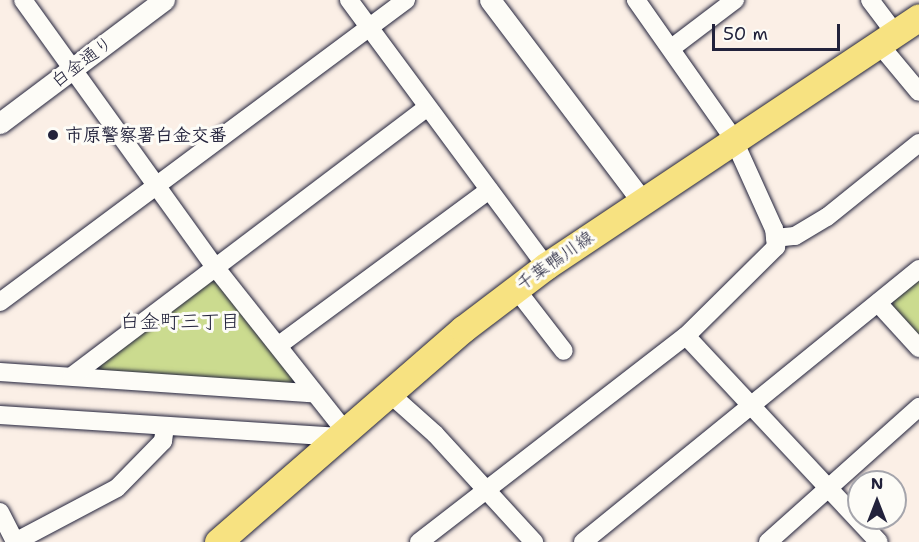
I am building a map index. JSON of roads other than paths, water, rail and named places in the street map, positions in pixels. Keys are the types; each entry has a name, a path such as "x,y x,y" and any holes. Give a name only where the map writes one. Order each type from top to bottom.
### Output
{"main road":[{"name":"千葉鴨川線","path":"218,542 388,393 546,266 733,138 919,17"}],"street":[{"path":"23,0 159,186 215,267 279,345 340,434"},
{"name":"白金通り","path":"0,123 164,0"},
{"path":"349,0 546,266"},
{"path":"0,302 159,186 406,0"},
{"path":"490,0 642,201"},
{"path":"419,542 686,336 776,247 775,238 733,138 673,47 636,0"},
{"path":"673,47 735,0"},
{"path":"870,0 887,38 919,92"},
{"path":"72,376 427,108"},
{"path":"775,238 795,236 828,217 919,143"},
{"path":"279,345 489,190"},
{"path":"583,542 919,269"},
{"path":"516,289 564,351"},
{"path":"878,303 919,348"},
{"path":"686,336 879,542"},
{"path":"0,372 312,393"},
{"path":"388,393 487,488 534,542"},
{"path":"768,542 919,407"},
{"path":"0,415 340,434"},
{"path":"0,512 15,542 117,488 163,441 165,426"}],"place":[{"name":"市原警察署白金交番","path":"53,135"}],"district":[{"name":"白金町三丁目","path":"180,321"}]}
